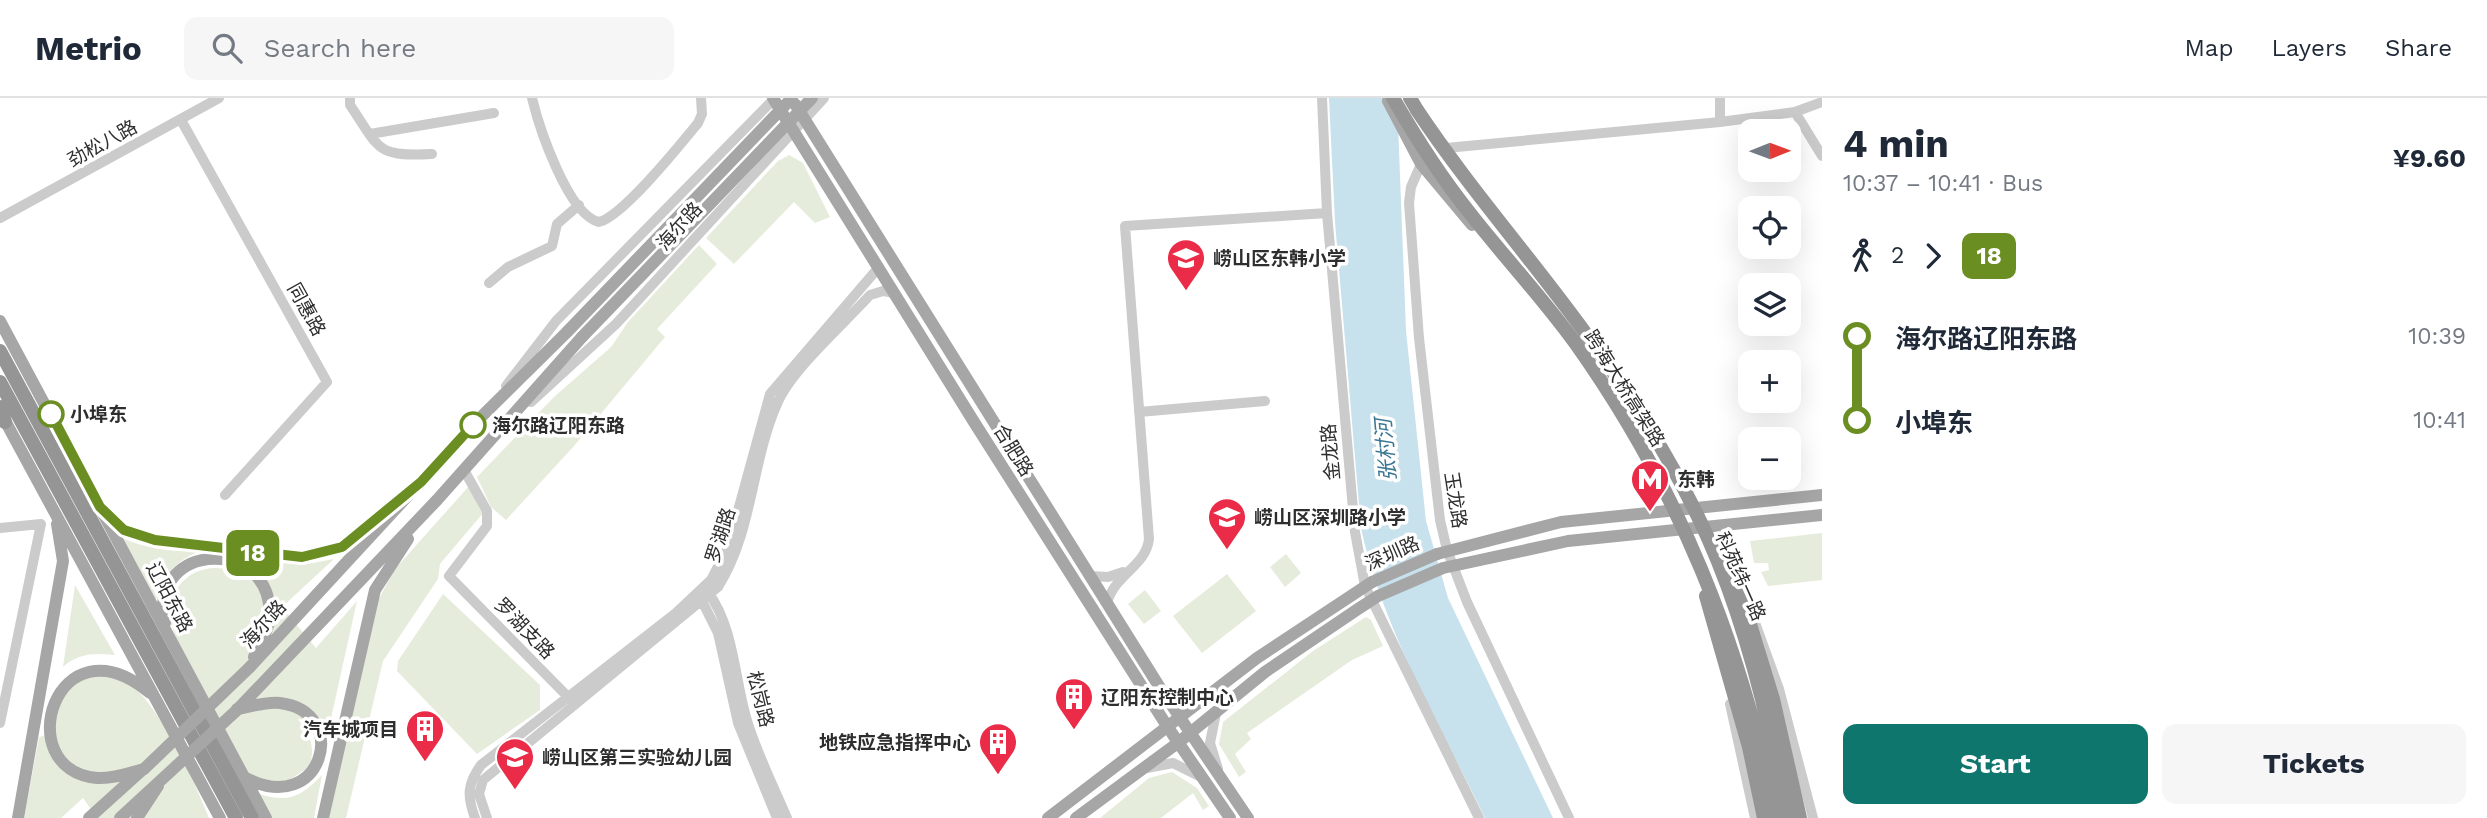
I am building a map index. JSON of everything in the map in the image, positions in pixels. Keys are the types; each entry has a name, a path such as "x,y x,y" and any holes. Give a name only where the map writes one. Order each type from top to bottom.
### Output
{"highway":[{"path":"1386,98 1409,127"},
{"name":"跨海大桥高架路","path":"1414,101 1472,190 1566,306 1628,394 1709,541 1757,687 1787,818"},
{"name":"跨海大桥高架路","path":"1393,105 1469,212 1577,345 1650,463 1694,548 1720,610 1746,688 1776,818"},
{"path":"0,351 41,444 236,818"},
{"path":"0,382 41,444"},
{"name":"辽阳东路","path":"41,444 252,818"},
{"path":"1709,541 1727,564 1749,621 1773,699 1800,818"},
{"path":"1694,548 1749,747 1764,818"}],"main road":[{"name":"合肥路","path":"774,98 1167,726 1230,818"},
{"name":"合肥路","path":"791,98 1162,691 1248,818"},
{"name":"海尔路","path":"89,818 250,667 484,414 567,332 791,98"},
{"name":"海尔路","path":"120,818 237,709 438,500 582,337 811,98"},
{"name":"科苑纬一路","path":"1386,98 1393,105 1421,164 1522,284 1583,362 1632,442 1677,530 1725,648 1744,702 1770,818"},
{"name":"科苑纬一路","path":"1414,101 1446,148 1611,363 1697,507 1699,528 1724,578 1763,689 1793,818"},
{"name":"辽阳东路","path":"0,321 266,818"},
{"path":"2,414 220,818"},
{"path":"18,818 63,561 57,522 37,479"},
{"path":"100,507 124,530 155,540 302,557 342,547 421,482"},
{"name":"深圳路","path":"1048,818 1257,657 1368,584 1442,552 1561,522 1666,509 1822,495"},
{"path":"323,818 375,590 390,563 438,500"},
{"name":"深圳路","path":"1076,818 1191,733 1265,672 1375,598 1448,567 1567,541 1822,515"},
{"path":"166,629 163,615 166,590 185,566 207,557 233,560 254,573 268,596 269,624 250,667"},
{"path":"1724,578 1754,615"},
{"path":"144,769 106,778 76,771 59,757 51,743 48,726 51,708 67,684 89,671 99,669 132,677 156,698"},
{"path":"237,709 278,702 303,710 317,728 322,746 315,773 298,788 272,791 244,777"},
{"path":"137,818 158,785"}],"street":[{"name":"劲松八路","path":"0,218 219,98"},
{"path":"350,98 350,105 377,146 395,156 432,154"},
{"path":"531,98 550,154 579,205 595,221 603,221 615,214 698,123 702,114 701,98"},
{"name":"海尔路","path":"484,414 556,321 774,98"},
{"name":"海尔路","path":"497,433 616,324 824,98"},
{"name":"金龙路","path":"1322,98 1327,213 1354,532 1368,584 1479,818"},
{"path":"1720,98 1720,122"},
{"path":"1446,148 1720,122 1795,112 1822,102"},
{"path":"1795,112 1822,156"},
{"path":"370,134 494,113"},
{"name":"同惠路","path":"181,120 327,382 225,495"},
{"name":"玉龙路","path":"1421,164 1411,187 1410,217 1442,552 1570,818"},
{"path":"489,283 508,267 552,246 557,224 579,205"},
{"path":"1107,603 1114,584 1145,554 1149,539 1125,226 1327,213"},
{"path":"487,818 479,794 482,780 571,701 704,595 728,547 769,394 879,267"},
{"name":"罗湖路","path":"704,595 728,572 737,549 773,413 785,388 870,295 878,291 895,293"},
{"path":"1139,412 1265,401"},
{"name":"罗湖支路","path":"464,470 487,511 487,526 449,576 571,701"},
{"path":"0,528 41,524 0,723"},
{"name":"科苑纬一路","path":"1720,526 1754,615 1793,737 1813,818"},
{"path":"1090,576 1108,577 1126,570"},
{"name":"松岗路","path":"704,595 723,650 738,723 777,818"},
{"name":"松岗路","path":"704,595 732,648 747,719 787,818"},
{"name":"科苑纬一路","path":"1725,648 1730,705 1755,818"},
{"path":"1162,691 1185,700 1217,688"},
{"path":"475,818 469,801 469,787 481,765 571,701"},
{"path":"1217,711 1210,743 1219,773"},
{"path":"1143,769 1173,763 1203,778"}],"green space":[{"path":"789,155 803,163 830,217 815,223 794,202 734,264 706,238 778,161"},
{"path":"699,245 717,264 657,329 665,337 574,446 506,520 491,507 477,477 554,397 611,347 628,322"},
{"path":"469,486 484,512 440,564 438,579 383,661 346,818 329,818 376,604 395,569"},
{"path":"1822,533 1822,580 1768,586 1761,572 1769,570 1768,563 1754,563 1750,541"},
{"path":"118,536 158,549 201,551 184,559 171,571 161,585 155,603"},
{"path":"1286,554 1301,573 1285,587 1270,567"},
{"path":"334,559 282,607 316,648 357,601 330,723 298,719 311,742 311,760 309,767 280,786 247,773 179,644 169,606 180,584 201,570 223,569 250,580 254,560 302,565"},
{"path":"1227,574 1256,611 1202,653 1173,616"},
{"path":"75,585 115,655 87,655 63,667"},
{"path":"1145,590 1161,611 1144,624 1128,604"},
{"path":"443,594 540,685 540,710 477,754 397,671 398,661"},
{"path":"1366,617 1371,620 1383,646 1352,660 1247,733 1251,739 1235,754 1246,772 1239,777 1219,744 1223,722 1313,651"},
{"path":"97,676 129,684 148,702 178,751 209,818 97,818 83,798 61,818 24,818 39,737 55,733 59,703 69,689"},
{"path":"1172,772 1197,788 1209,806 1203,810 1193,793 1161,818 1100,818 1149,778"},
{"path":"322,775 314,818 272,818 259,794 279,798 294,796 308,789"}],"water":[{"name":"张村河","path":"1329,98 1397,98 1406,331 1426,521 1448,598 1553,818 1485,818 1414,676 1383,603 1371,566 1361,528 1335,222"}],"bus line":[{"name":"18","path":"51,414 100,507 124,530 155,540 274,556 302,557 342,547 421,482 473,425"}],"place":[{"name":"崂山区东韩小学","path":"1186,292"},
{"name":"小埠东","path":"51,414"},
{"name":"海尔路辽阳东路","path":"473,425"},
{"name":"东韩","path":"1650,513"},
{"name":"崂山区深圳路小学","path":"1227,551"},
{"name":"辽阳东控制中心","path":"1074,731"},
{"name":"汽车城项目","path":"425,763"},
{"name":"地铁应急指挥中心","path":"998,776"},
{"name":"崂山区第三实验幼儿园","path":"515,791"}]}
